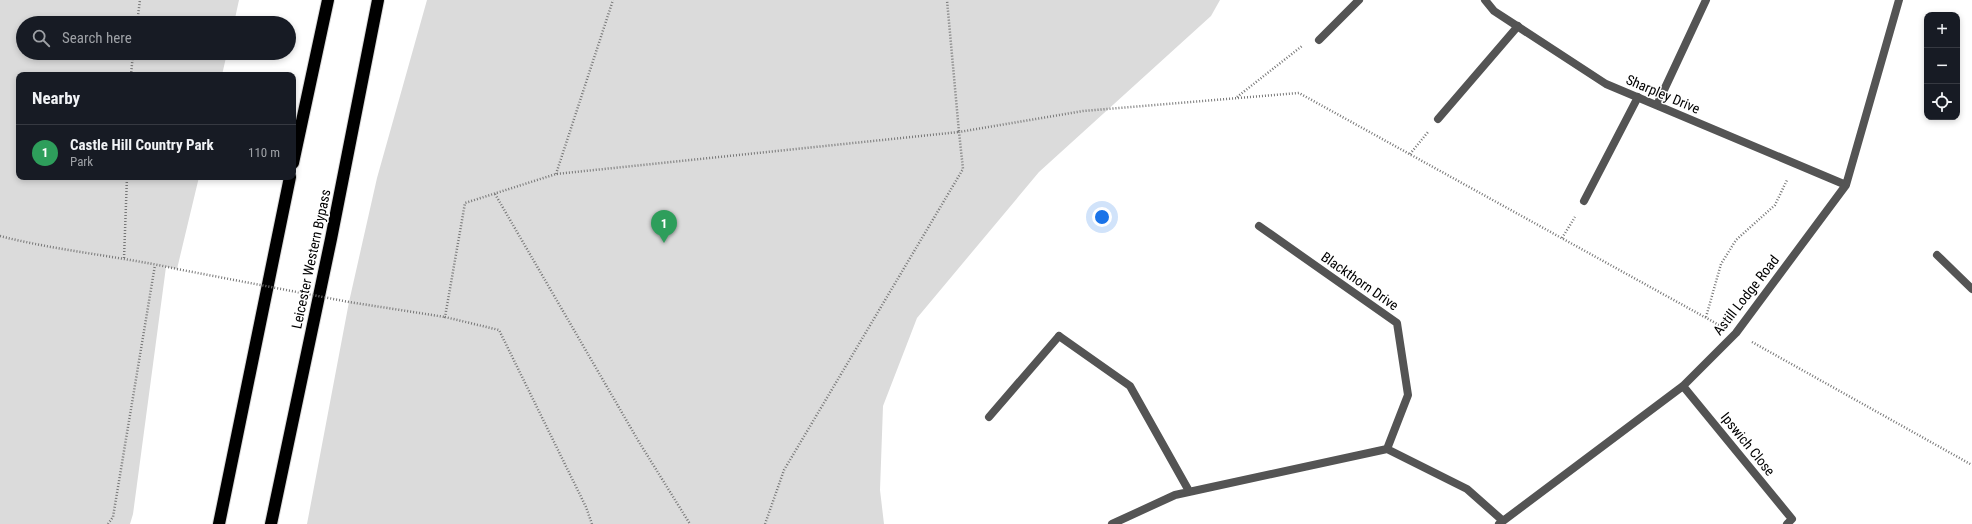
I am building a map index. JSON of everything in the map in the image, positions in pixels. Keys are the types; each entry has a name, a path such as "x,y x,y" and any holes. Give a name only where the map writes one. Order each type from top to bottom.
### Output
{"highway":[{"path":"296,149 328,0"},
{"name":"Leicester Western Bypass","path":"271,524 331,239 378,0"},
{"path":"219,524 289,180"}],"street":[{"path":"1319,40 1359,0"},
{"name":"Sharpley Drive","path":"1486,0 1494,11 1606,84 1846,185"},
{"path":"1657,105 1706,0"},
{"name":"Astill Lodge Road","path":"1500,522 1683,386 1736,333 1846,185 1899,0"},
{"path":"1438,120 1518,26"},
{"path":"1584,201 1638,97"},
{"name":"Blackthorn Drive","path":"1260,226 1397,323 1408,396 1387,449"},
{"path":"1937,255 1972,289"},
{"path":"989,417 1059,336 1130,386 1189,492"},
{"name":"Ipswich Close","path":"1683,386 1792,522"},
{"path":"1112,524 1174,495 1387,449 1467,489 1500,522"}],"path":[{"path":"138,16 140,0"},
{"path":"556,174 613,0"},
{"path":"765,524 784,470 963,169 947,0"},
{"path":"1236,98 1299,47 1319,40"},
{"path":"131,72 132,60"},
{"path":"445,317 466,203 556,174 959,132 1083,111 1299,93 1972,464"},
{"path":"1410,154 1438,120"},
{"path":"1706,317 1721,264 1736,240 1775,205 1795,164"},
{"path":"124,258 127,180"},
{"path":"494,194 639,442 690,524"},
{"path":"1562,238 1584,201"},
{"path":"0,236 31,244 124,258 349,302 445,317 499,330 586,507 592,524"},
{"path":"108,524 113,517 155,264"}],"shaded area":[{"path":"0,0 239,0 236,16 16,16 16,60 225,60 223,72 16,72 16,180 198,180 177,269 166,267 133,514 130,524 0,524"},
{"path":"427,0 1220,0 1211,16 1039,172 917,318 883,406 880,490 884,524 307,524 349,302 377,178"}],"place":[{"name":"Castle Hill Country Park","path":"664,243"}]}
